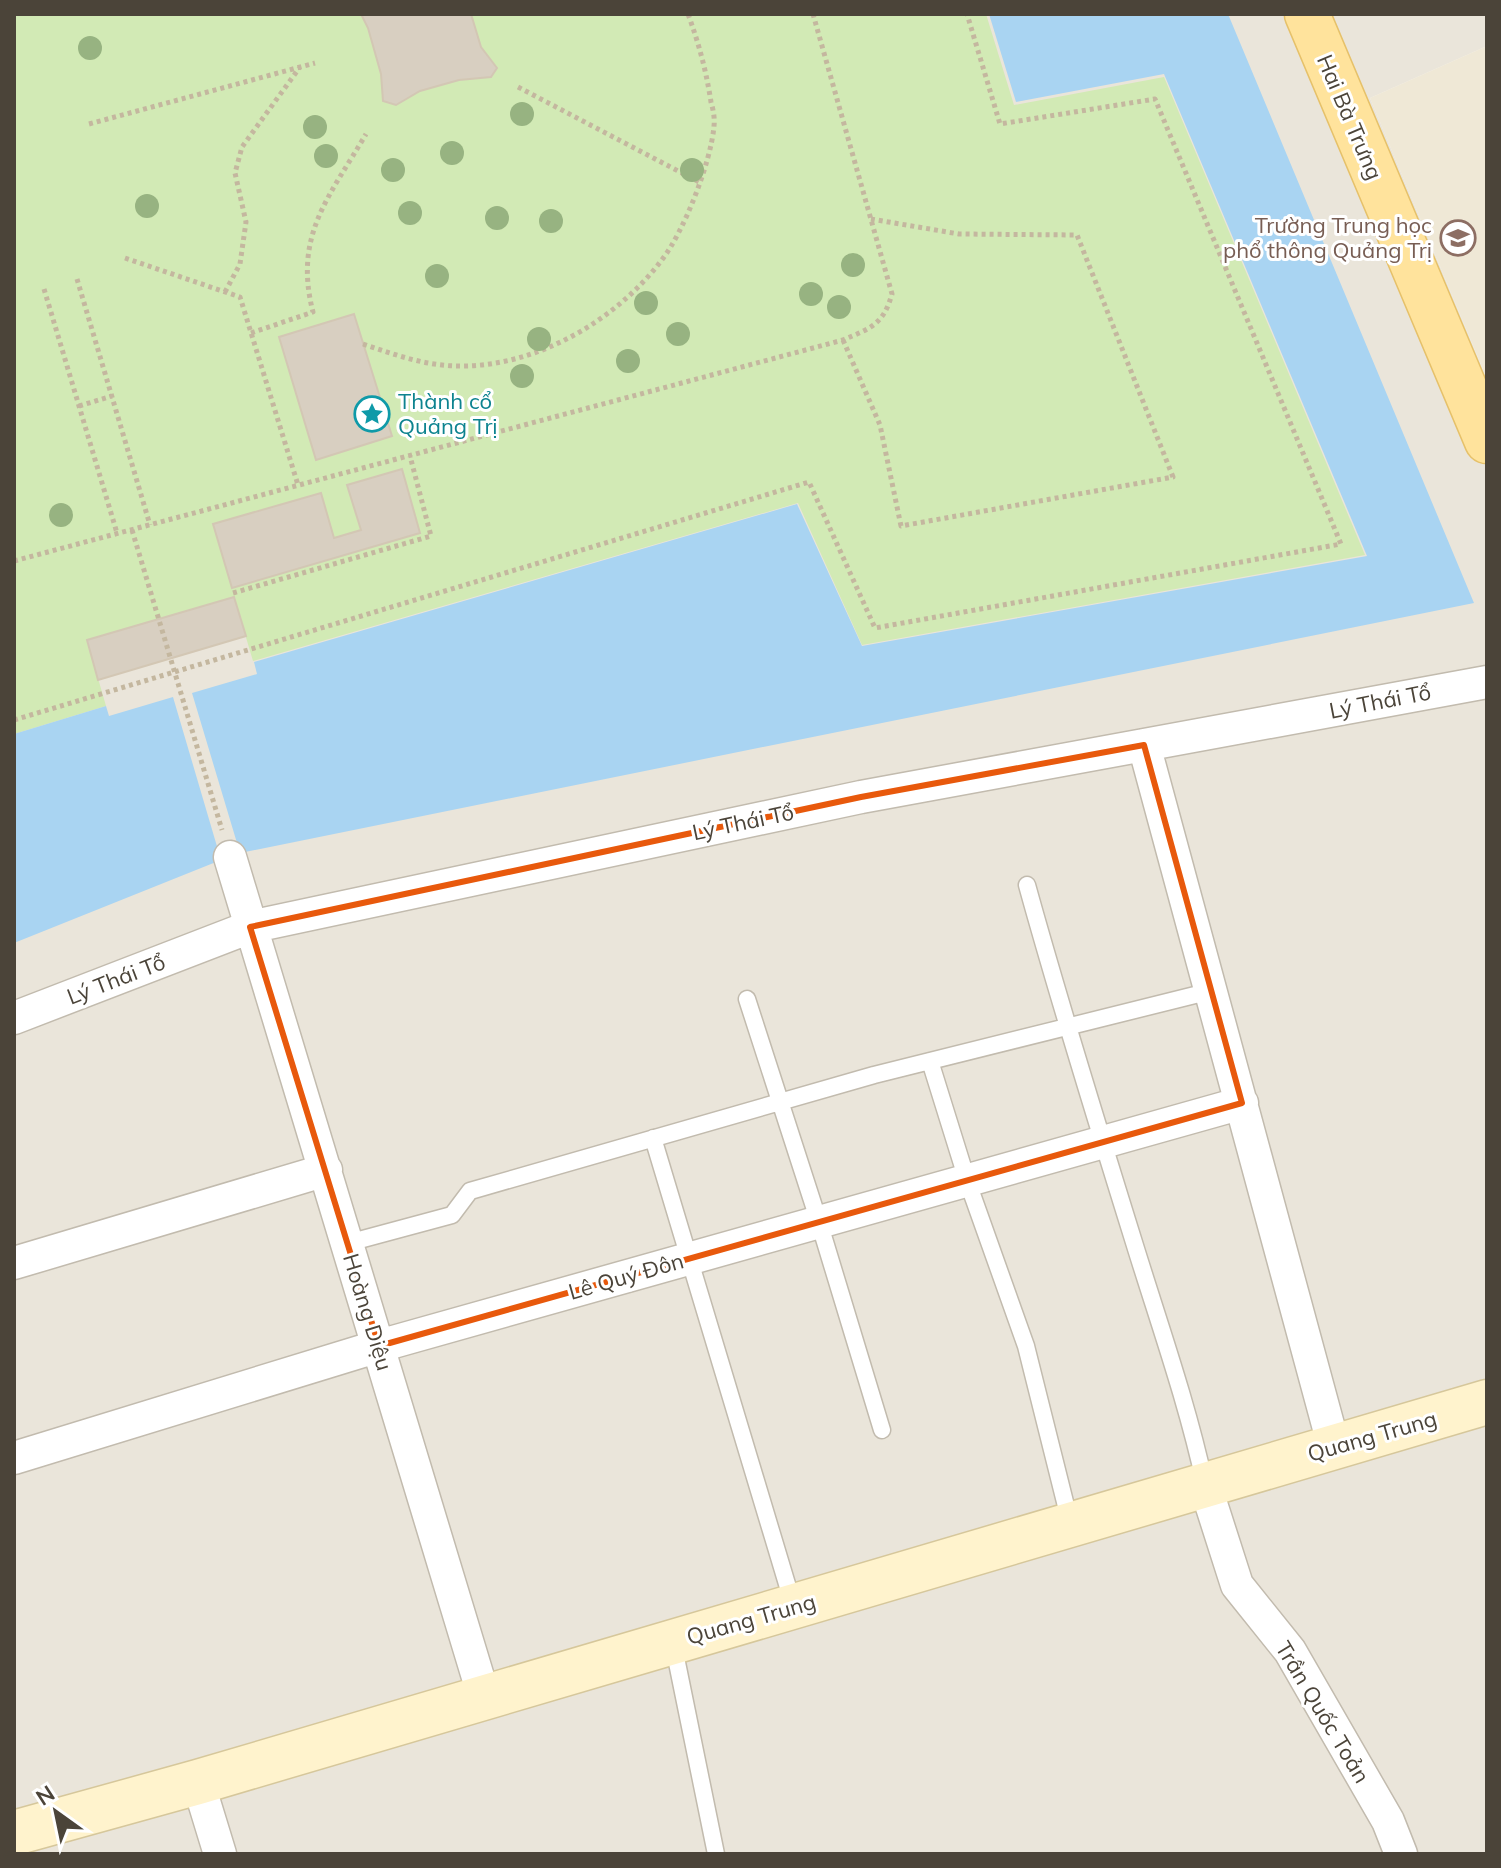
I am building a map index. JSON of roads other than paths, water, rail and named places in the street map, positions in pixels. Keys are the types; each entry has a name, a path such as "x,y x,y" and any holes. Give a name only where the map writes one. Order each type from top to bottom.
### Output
{"main road":[{"name":"Hai Bà Trưng","path":"1307,14 1486,435"}],"street":[{"name":"Lý Thái Tổ","path":"14,1018 250,927 861,797 1487,682"},
{"path":"1144,745 1334,1447"},
{"name":"Hoàng Diệu","path":"230,857 484,1697"},
{"name":"Lê Quý Đôn","path":"14,1458 379,1346 1242,1103"},
{"path":"14,1263 326,1170"},
{"name":"Quang Trung","path":"14,1833 198,1782 1487,1402"},
{"name":"Trần Quốc Toản","path":"1205,1485 1237,1585 1290,1651 1388,1821 1401,1854"},
{"path":"198,1782 220,1854"}],"lane":[{"path":"1027,885 1066,1028 1197,1450 1205,1485"},
{"path":"348,1243 452,1215 470,1191 780,1101 1211,991"},
{"path":"747,999 882,1430"},
{"path":"930,1061 967,1180 1026,1346 1071,1525"},
{"path":"653,1138 794,1606"},
{"path":"673,1642 716,1854"}],"water":[{"path":"989,14 1228,14 1474,603 240,853 192,693 257,674 254,662 797,504 862,646 1367,556 1164,74 1016,102"},
{"path":"173,697 221,860 14,943 14,734 106,706 109,716"}],"place":[{"name":"Trường Trung học phổ thông Quảng Trị","path":"1458,238"},
{"name":"Thành cổ Quảng Trị","path":"372,414"}]}
